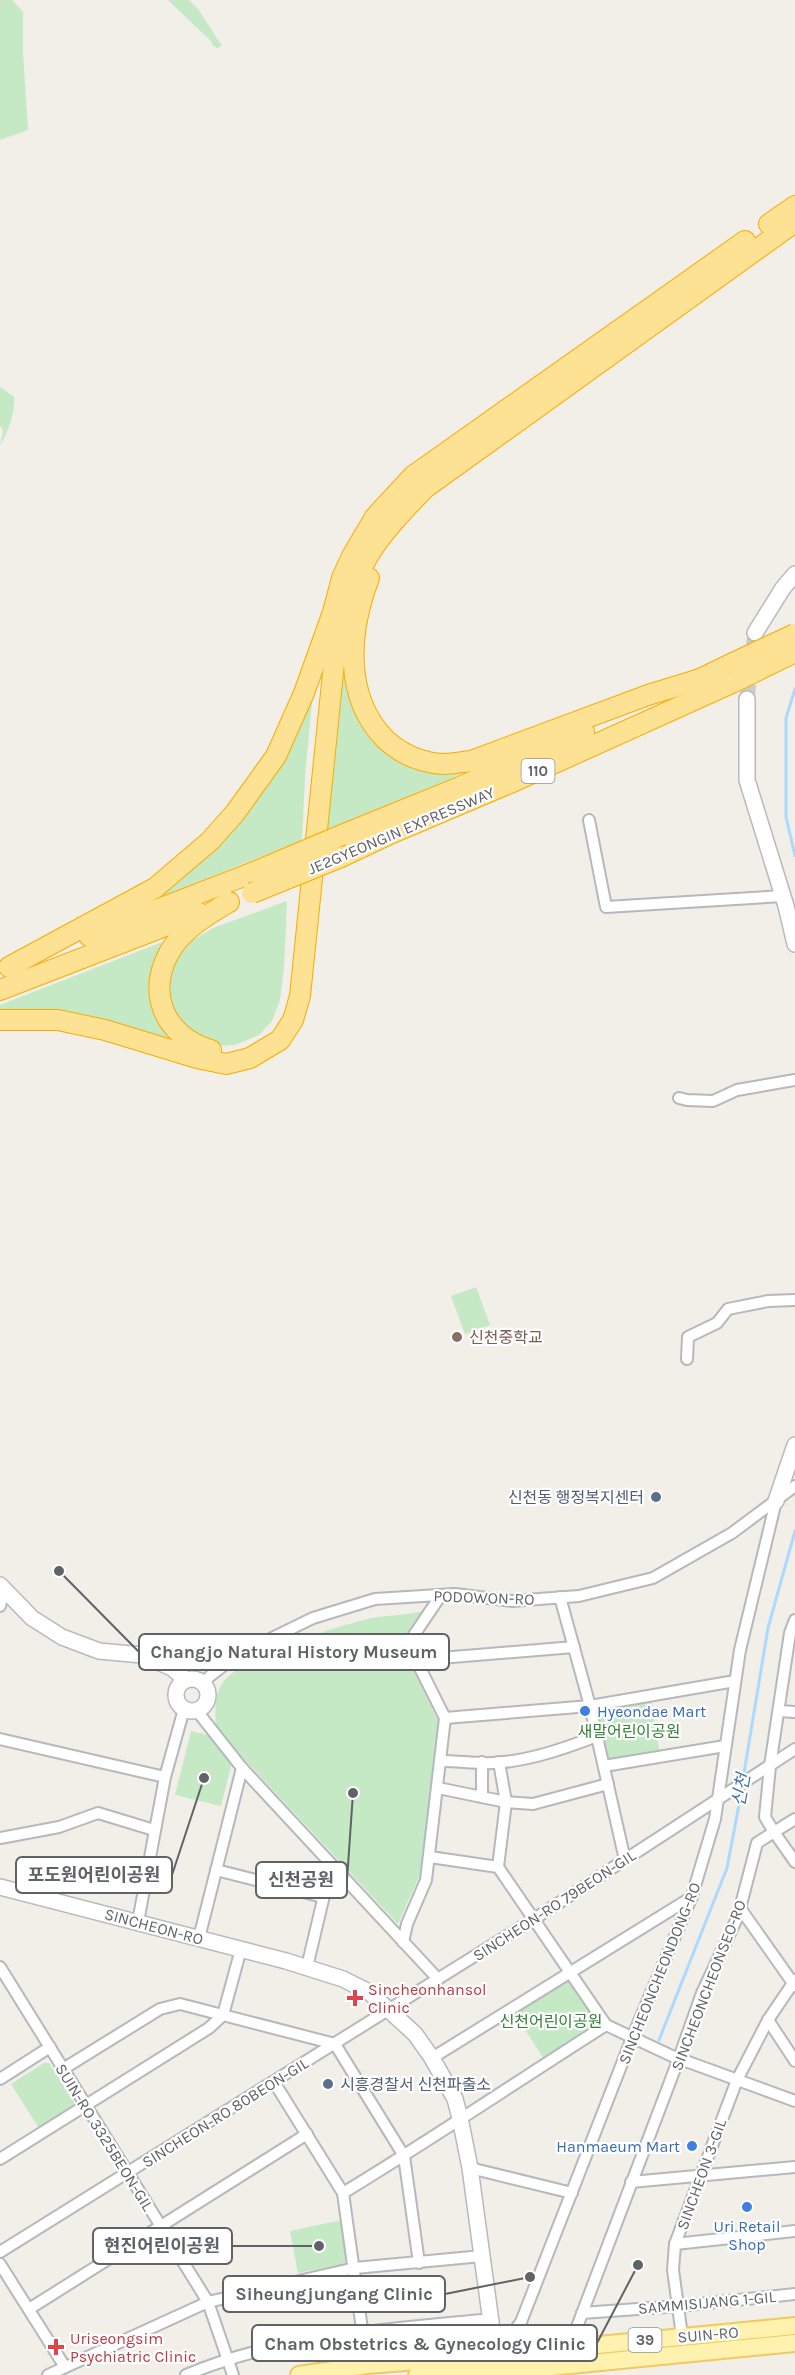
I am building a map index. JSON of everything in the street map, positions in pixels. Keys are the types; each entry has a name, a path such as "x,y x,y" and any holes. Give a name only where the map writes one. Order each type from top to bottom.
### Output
{"highway":[{"path":"4,969 156,888 210,841 254,790 276,756 304,693 333,612 342,578 364,533 375,517 413,476 795,206"},
{"path":"0,1020 58,1020 105,1030 197,1058 226,1064 250,1058 280,1040 293,1020 300,996 336,644 347,601 368,556 387,529 424,488 795,222"},
{"path":"387,529 363,593 354,638 354,676 358,697 372,724 393,746 410,756 428,762 446,764 471,760 648,695 700,679"},
{"path":"229,902 202,918 186,932 174,946 159,978 164,1014 177,1033 192,1043 217,1052 248,1048 261,1040 274,1028 282,1014 289,993 333,612"},
{"name":"JE2GYEONGIN EXPRESSWAY","path":"0,990 341,857 392,832 517,780 734,672 795,634"},
{"name":"JE2GYEONGIN EXPRESSWAY","path":"4,969 254,872 460,787 700,679 734,672 795,652"}],"main road":[{"name":"SUIN-RO","path":"417,2375 497,2366 569,2348 795,2326"},
{"name":"SUIN-RO","path":"299,2375 367,2365 497,2366 546,2371 795,2343"}],"street":[{"path":"755,633 783,588 795,574"},
{"path":"747,699 745,715 747,780 783,896 795,944"},
{"path":"589,820 606,907 783,896"},
{"path":"679,1098 713,1101 737,1090 795,1080"},
{"path":"687,1359 688,1337 717,1323 728,1309 768,1300 795,1300"},
{"path":"780,1498 795,1445"},
{"name":"PODOWON-RO","path":"203,1684 237,1654 313,1618 375,1599 455,1594 512,1601 560,1598 579,1596 653,1578 732,1533 795,1486"},
{"name":"SINCHEONCHEONDONG-RO","path":"497,2366 521,2322 692,1896 715,1819 740,1650 780,1498"},
{"path":"0,1606 2,1588"},
{"path":"2,1588 32,1618 62,1637 99,1651 142,1654 171,1668 186,1680 196,1680 203,1684 207,1692 207,1701 190,1710 165,1777 138,1922"},
{"path":"402,1942 406,1924 426,1880 442,1761 445,1718 416,1660 414,1635 441,1595"},
{"path":"560,1598 590,1706 625,1860"},
{"path":"795,1620 790,1633 770,1766 765,1817 795,1862"},
{"path":"416,1660 574,1647"},
{"path":"186,1680 179,1686 176,1694 177,1703 190,1710 331,1866 438,1979"},
{"path":"445,1718 590,1706 735,1680"},
{"path":"780,1711 795,1712"},
{"path":"442,1761 499,1762 554,1752 597,1737"},
{"path":"0,1738 165,1777"},
{"path":"604,1766 725,1746"},
{"path":"770,1766 795,1749"},
{"path":"482,1762 482,1797"},
{"path":"499,1762 506,1802 498,1867 606,2025 676,2057 795,2101"},
{"name":"SINCHEON-RO 79BEON-GIL","path":"389,2010 770,1766"},
{"path":"199,1938 242,1768"},
{"path":"438,1788 506,1802 533,1804 608,1784"},
{"path":"0,1838 59,1827 98,1813 154,1830"},
{"name":"SINCHEONCHEONSEO-RO","path":"569,2348 676,2057 740,1908 757,1843 795,1819"},
{"path":"430,1857 498,1867"},
{"path":"307,1967 331,1866"},
{"path":"216,1870 323,1897"},
{"name":"SINCHEON-RO","path":"0,1887 241,1949 344,1979 369,1992 414,2034 432,2058 455,2099 460,2118 470,2168 497,2366"},
{"path":"432,2058 692,1896"},
{"name":"SINCHEON 3-GIL","path":"682,2336 673,2270 675,2244 737,2080 768,2020 794,1983 740,1908"},
{"path":"0,2159 209,2028 223,2015 241,1949"},
{"name":"SUIN-RO 3325BEON-GIL","path":"0,1967 208,2302 233,2375"},
{"path":"63,2069 160,2009 180,2004 335,2044 404,2156 419,2262"},
{"name":"SINCHEON-RO 80BEON-GIL","path":"0,2252 389,2010"},
{"path":"768,2020 795,2061"},
{"path":"344,2193 606,2025"},
{"path":"0,2079 50,2047"},
{"path":"274,2082 344,2193 367,2365"},
{"path":"29,2310 307,2134"},
{"path":"470,2168 572,2193"},
{"path":"631,2182 791,2168"},
{"path":"675,2244 795,2231"},
{"path":"48,2375 208,2302 355,2268 482,2256"},
{"path":"0,2264 65,2367"},
{"name":"SAMMISIJANG 1-GIL","path":"582,2313 795,2294"},
{"path":"186,2375 270,2347 325,2336 491,2319"}],"green space":[{"path":"0,0 12,0 23,12 28,130 0,140"},
{"path":"168,0 189,0 198,9 222,46 217,48 213,46 211,41"},
{"path":"0,387 14,397 14,404 6,435 0,446 3,431 0,425"},
{"path":"342,644 349,682 409,761 509,754 325,831"},
{"path":"314,681 305,776 302,840 147,902 195,865"},
{"path":"287,901 280,1000 272,1021 259,1035 235,1045 219,1046 182,1027 166,990 174,957 188,943 213,928"},
{"path":"175,937 154,976 188,1048 0,1015 0,1005"},
{"path":"476,1287 490,1325 465,1334 451,1296"},
{"path":"422,1611 409,1629 407,1658 438,1721 420,1874 398,1924 216,1729 216,1706 222,1684 248,1663 268,1653 357,1622"},
{"name":"새말어린이공원","path":"651,1700 660,1754 608,1763 605,1760 598,1713 600,1709"},
{"path":"191,1731 207,1735 232,1762 221,1806 175,1795"},
{"name":"신천어린이공원","path":"566,1979 571,1980 595,2019 594,2023 544,2059 516,2016 516,2012"},
{"path":"44,2063 49,2063 74,2102 73,2106 39,2128 11,2084"},
{"path":"342,2220 347,2261 344,2264 298,2273 290,2231"}],"waterway":[{"name":"신천","path":"795,689 786,718 786,817 795,856"},
{"name":"신천","path":"743,1779 768,1628 795,1531"},
{"name":"신천","path":"659,2040 727,1868 742,1789"}],"tunnel":[{"path":"747,699 755,633"}],"place":[{"name":"신천중학교","path":"457,1337"},
{"name":"신천동 행정복지센터","path":"656,1497"},
{"name":"Changjo Natural History Museum","path":"59,1571"},
{"name":"Hyeondae Mart","path":"585,1711"},
{"name":"포도원어린이공원","path":"204,1778"},
{"name":"신천공원","path":"353,1793"},
{"name":"Sincheonhansol Clinic","path":"355,1998"},
{"name":"시흥경찰서 신천파출소","path":"328,2084"},
{"name":"Hanmaeum Mart","path":"692,2146"},
{"name":"Uri Retail Shop","path":"747,2207"},
{"name":"현진어린이공원","path":"319,2246"},
{"name":"Cham Obstetrics & Gynecology Clinic","path":"638,2265"},
{"name":"Siheungjungang Clinic","path":"530,2277"},
{"name":"Uriseongsim Psychiatric Clinic","path":"56,2347"}]}
